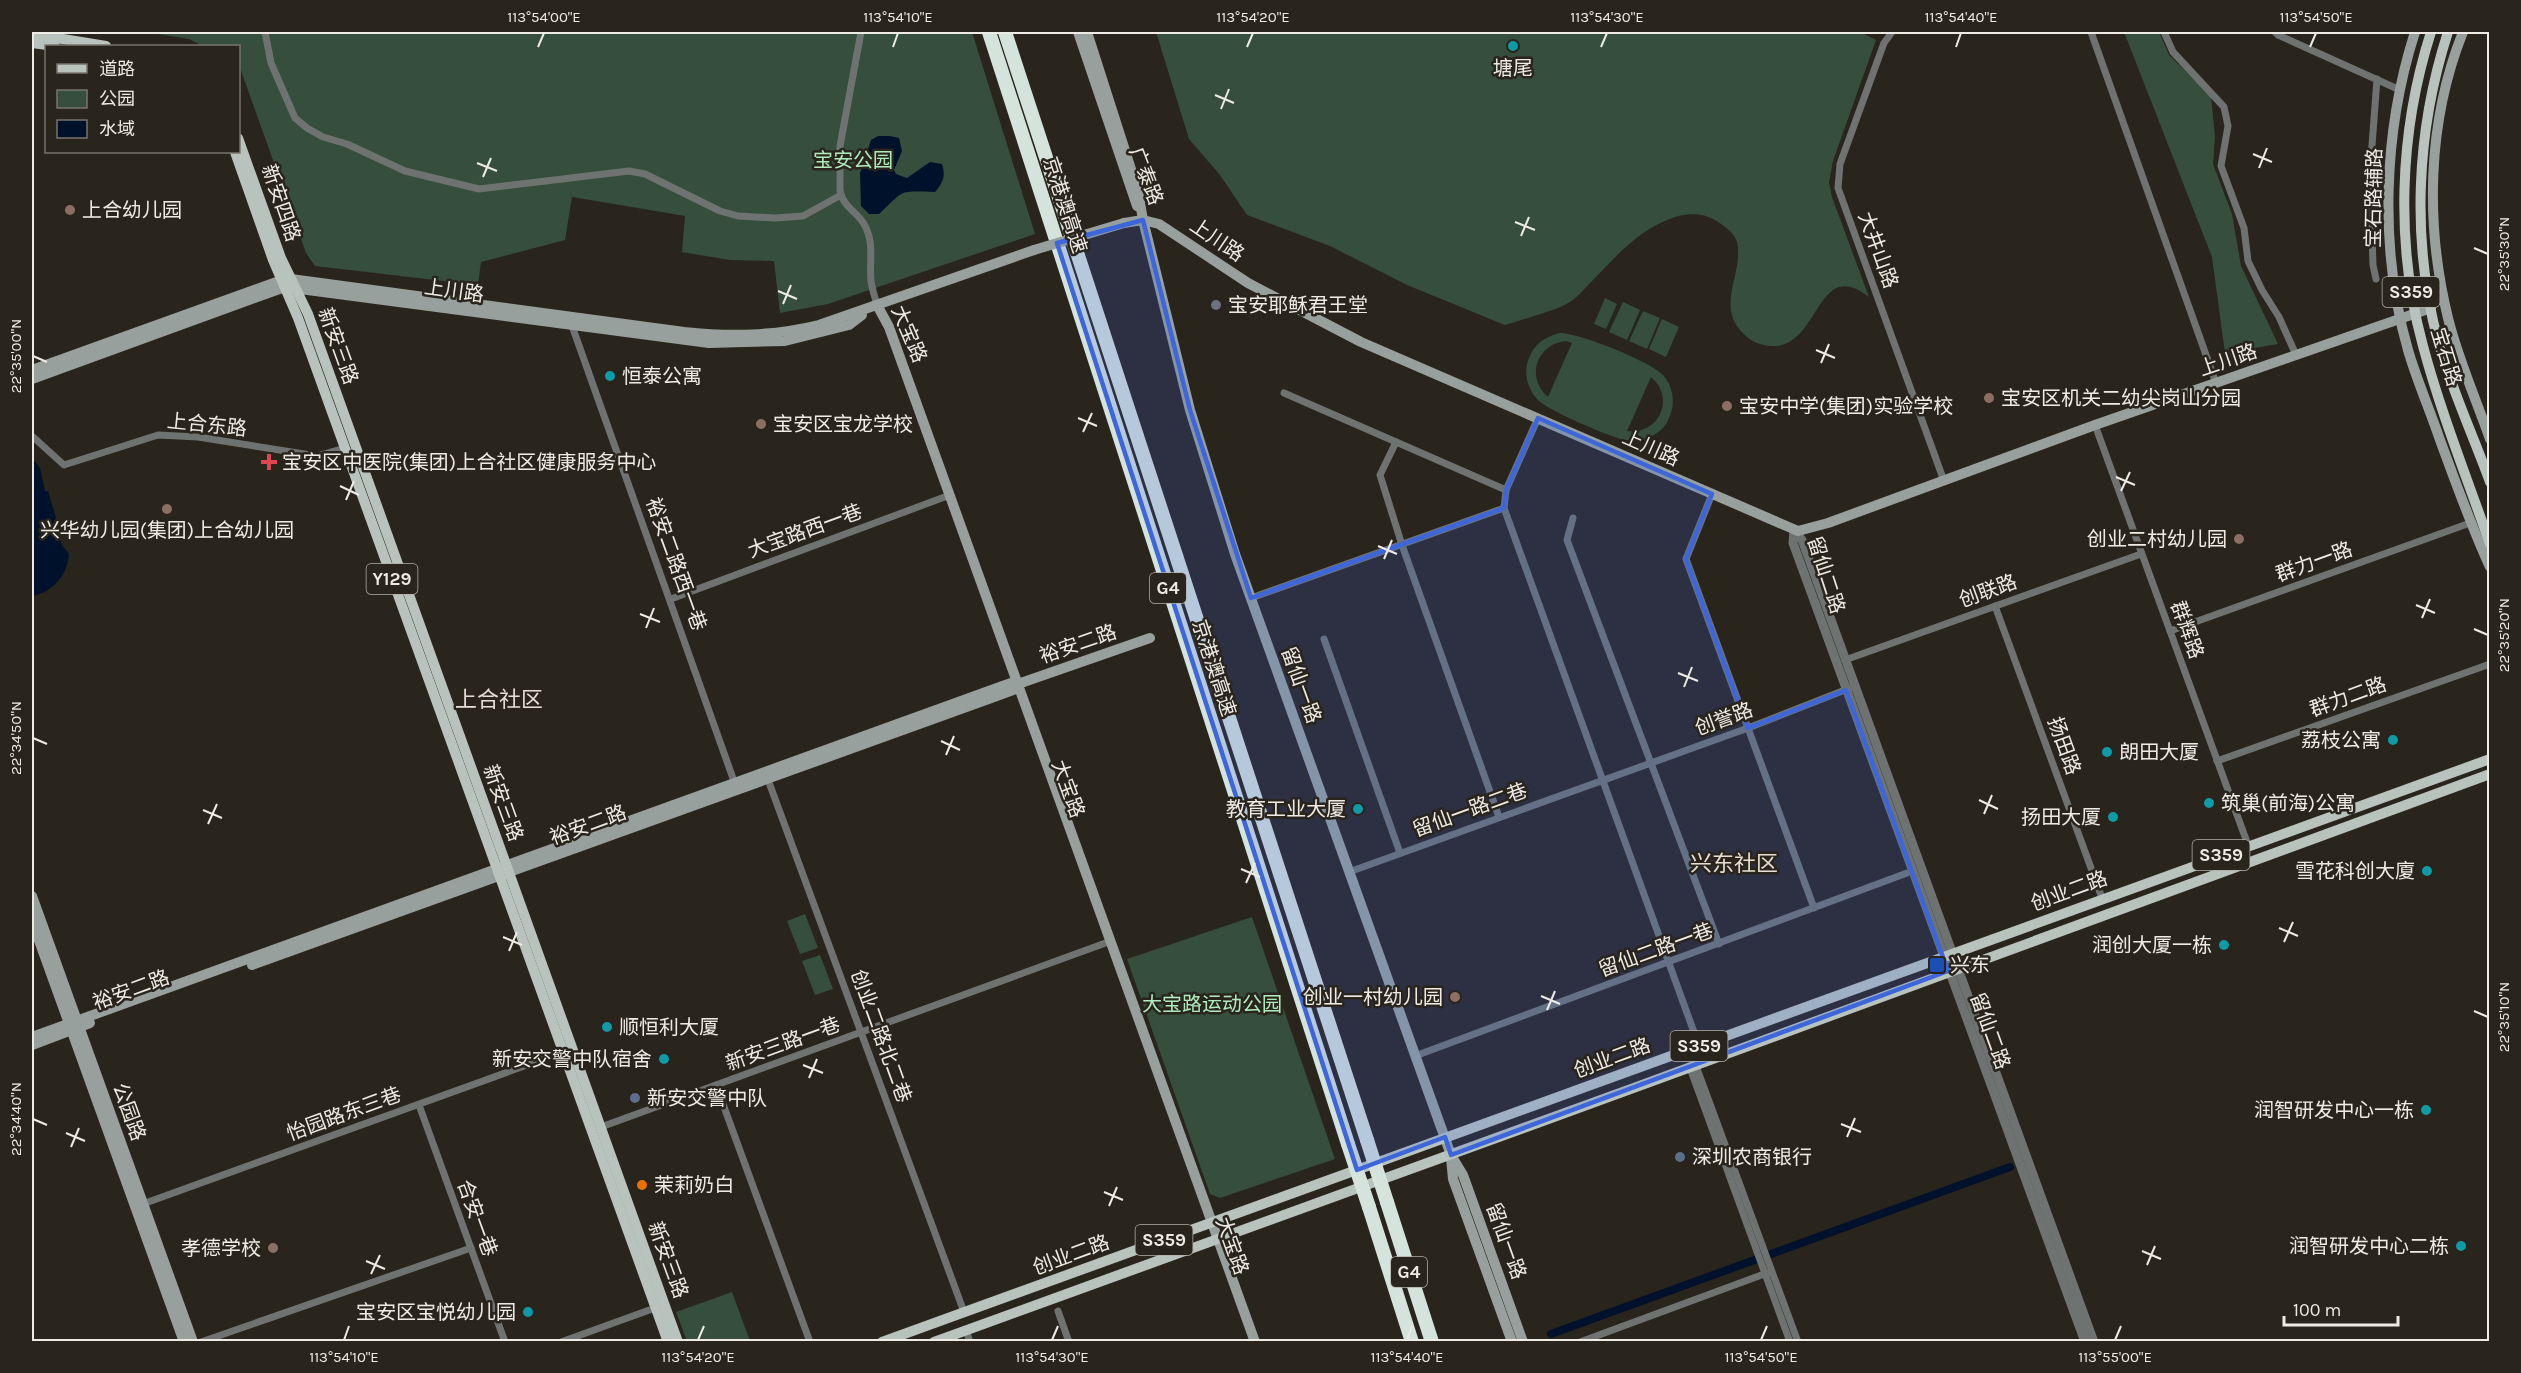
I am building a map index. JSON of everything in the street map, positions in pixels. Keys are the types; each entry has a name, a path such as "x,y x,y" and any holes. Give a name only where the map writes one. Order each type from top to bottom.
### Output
{"highway":[{"name":"京港澳高速","path":"989,32 1412,1341"},
{"name":"京港澳高速","path":"1005,32 1432,1341"}],"main road":[{"name":"广泰路","path":"1078,32 1131,193 1143,220"},
{"name":"广泰路","path":"1087,32 1138,191 1143,220"},
{"name":"宝石路辅路","path":"2415,32 2405,62 2394,126 2388,192 2392,268 2408,351 2470,523 2490,567"},
{"name":"宝石路","path":"2431,32 2420,65 2409,128 2403,192 2407,267 2423,347 2490,544"},
{"name":"宝石路","path":"2448,32 2436,69 2425,130 2420,193 2424,265 2439,343 2490,482"},
{"path":"2463,32 2440,113 2433,194 2434,236 2448,319 2490,439"},
{"path":"32,34 100,45"},
{"path":"32,43 47,45"},
{"name":"新安四路","path":"240,144 281,258 287,283"},
{"name":"新安四路","path":"235,153 287,283"},
{"name":"上川路","path":"32,370 287,283 571,321 738,337 788,332 819,325 1034,250 1124,223 1143,220 1159,224 1248,283 1361,342 1794,530 1820,526 2095,425 2431,308"},
{"name":"留仙一路","path":"1143,220 1190,410 1210,480 1451,1155 1463,1176 1523,1341"},
{"name":"上川路","path":"32,379 287,283"},
{"name":"新安三路","path":"287,283 345,448 601,1127 678,1341"},
{"name":"新安三路","path":"287,283 308,314 503,870 563,1052 668,1341"},
{"name":"大宝路","path":"877,304 882,330 947,496 1209,1224 1248,1341"},
{"name":"裕安二路","path":"32,1037 74,1025 1150,638"},
{"name":"创业二路","path":"882,1341 2490,759"},
{"name":"创业二路","path":"934,1341 1693,1067 1953,969 2490,774"},
{"name":"公园路","path":"32,896 74,1025 139,1206 184,1341"},
{"name":"公园路","path":"32,921 74,1025"},
{"name":"裕安二路","path":"32,1044 74,1025"},
{"name":"留仙一路","path":"1451,1155 1453,1179 1512,1341"},
{"name":"公园路","path":"139,1206 193,1341"},
{"name":"大宝路","path":"1215,1241 1255,1341"}],"street":[{"path":"265,32 271,63 295,118 323,137 347,144 405,171 430,179 479,189 629,171 645,174 720,211 755,218 803,216 841,195"},
{"path":"861,32 840,146 841,195 850,211 865,226 871,244 871,281 877,304"},
{"name":"大井山路","path":"1892,32 1887,36 1880,54 1840,164 1837,182 1944,481"},
{"path":"2091,32 2216,383"},
{"path":"2164,32 2173,52 2224,107 2228,126 2222,166 2244,228 2248,261 2279,317 2296,355"},
{"path":"2276,32 2278,35 2400,90"},
{"path":"2376,279 2373,265 2370,172 2377,79"},
{"name":"裕安二路西一巷","path":"571,321 736,786"},
{"path":"1284,393 1506,490"},
{"path":"1538,418 1506,490 1504,508 1699,1046"},
{"name":"群辉路","path":"2095,425 2248,845"},
{"name":"上合东路","path":"32,436 64,465 158,435 198,437 297,454 320,455 345,448"},
{"path":"1396,442 1380,475 1402,545 1499,817"},
{"path":"1712,494 1686,559 1814,909"},
{"name":"大宝路西一巷","path":"671,599 947,496"},
{"path":"1251,598 1504,508"},
{"path":"1573,518 1567,540 1719,944"},
{"name":"群力一路","path":"2170,631 2470,523"},
{"name":"留仙二路","path":"1794,530 1802,540 1845,660 1851,688"},
{"name":"留仙二路","path":"1794,530 1793,543 1851,688 2085,1341"},
{"name":"创联路","path":"1845,660 2141,554"},
{"name":"扬田路","path":"1995,606 2102,898"},
{"path":"1324,639 1400,853"},
{"name":"群力二路","path":"2217,761 2490,664"},
{"name":"创誉路","path":"1603,780 1851,688"},
{"name":"创业二路北二巷","path":"767,775 964,1312"},
{"name":"留仙一路二巷","path":"1349,872 1603,780"},
{"name":"留仙二路一巷","path":"1416,1056 1907,873"},
{"name":"新安三路一巷","path":"601,1127 1108,943"},
{"name":"留仙二路","path":"1953,969 2094,1341"},
{"name":"怡园路东三巷","path":"139,1206 563,1052"},
{"path":"1693,1067 1764,1260 1798,1341"},
{"path":"716,1086 810,1341"},
{"name":"合安一巷","path":"418,1105 505,1341"},
{"path":"201,1341 471,1248"},
{"path":"1580,1341 1769,1273"},
{"path":"1769,1273 1790,1341"},
{"path":"561,1341 656,1308"},
{"path":"1058,1311 1069,1341"},
{"path":"966,1330 970,1341"}],"highlighted area":[{"path":"1143,220 1190,410 1251,598 1504,508 1506,490 1538,418 1712,494 1686,559 1748,728 1846,690 1948,971 1451,1155 1445,1137 1357,1170 1057,243"}],"green space":[{"name":"宝安公园","path":"145,32 972,32 1035,234 828,304 780,313 774,261 730,260 682,252 685,216 572,197 565,240 481,262 478,285 315,266 306,253 240,68 240,45 201,45 189,39"},
{"path":"1156,32 1860,32 1876,40 1833,161 1829,182 1832,197 1869,297 1852,287 1838,287 1818,307 1800,334 1787,343 1771,346 1754,341 1740,330 1731,309 1738,253 1736,238 1715,220 1690,214 1663,222 1640,235 1570,302 1548,312 1505,325 1407,285 1330,246 1247,215 1220,175 1189,139"},
{"path":"2124,32 2159,32 2169,55 2211,96 2215,137 2213,164 2232,214 2241,266 2278,344 2225,353 2212,257"},
{"path":"1605,298 1617,304 1606,329 1594,324"},
{"path":"1623,302 1640,310 1627,340 1609,332"},
{"path":"1643,311 1660,318 1647,349 1629,341"},
{"path":"1662,319 1679,327 1666,357 1649,349"},
{"path":"1559,333 1581,337 1629,355 1663,375 1669,384 1673,401 1665,426 1646,439 1624,440 1579,423 1538,400 1527,380 1527,363 1537,345","holes":["1566,341 1572,343 1548,397 1537,380 1538,363 1541,355 1548,348","1651,377 1662,395 1663,404 1660,413 1648,427 1638,431 1627,431"]},
{"path":"805,914 818,948 800,954 787,921"},
{"name":"大宝路运动公园","path":"1252,917 1335,1159 1220,1198 1210,1194 1127,959"},
{"path":"820,955 833,989 815,995 802,961"},
{"path":"732,1292 750,1341 687,1341 676,1312"}],"water":[{"path":"878,136 899,138 902,151 894,170 896,174 907,178 930,162 942,164 943,179 935,192 903,193 879,214 869,214 861,206 860,173 871,140"},
{"path":"32,458 40,468 62,545 69,554 66,568 58,581 47,591 33,596"}],"waterway":[{"path":"1551,1334 2010,1167"}],"place":[{"name":"塘尾","path":"1513,46"},
{"name":"上合幼儿园","path":"70,210"},
{"name":"宝安耶稣君王堂","path":"1216,305"},
{"name":"恒泰公寓","path":"610,376"},
{"name":"宝安区机关二幼尖岗山分园","path":"1989,398"},
{"name":"宝安中学(集团)实验学校","path":"1727,406"},
{"name":"宝安区宝龙学校","path":"761,424"},
{"name":"宝安区中医院(集团)上合社区健康服务中心","path":"269,462"},
{"name":"兴华幼儿园(集团)上合幼儿园","path":"167,509"},
{"name":"创业二村幼儿园","path":"2239,539"},
{"name":"荔枝公寓","path":"2393,740"},
{"name":"朗田大厦","path":"2107,752"},
{"name":"筑巢(前海)公寓","path":"2209,803"},
{"name":"教育工业大厦","path":"1358,809"},
{"name":"扬田大厦","path":"2113,817"},
{"name":"雪花科创大廈","path":"2427,871"},
{"name":"润创大厦一栋","path":"2224,945"},
{"name":"兴东","path":"1937,965"},
{"name":"创业一村幼儿园","path":"1455,997"},
{"name":"顺恒利大厦","path":"607,1027"},
{"name":"新安交警中队宿舍","path":"664,1059"},
{"name":"新安交警中队","path":"635,1098"},
{"name":"润智研发中心一栋","path":"2426,1110"},
{"name":"深圳农商银行","path":"1680,1157"},
{"name":"茉莉奶白","path":"642,1185"},
{"name":"润智研发中心二栋","path":"2461,1246"},
{"name":"孝德学校","path":"273,1248"},
{"name":"宝安区宝悦幼儿园","path":"528,1312"}],"district":[{"name":"上合社区","path":"499,700"},
{"name":"兴东社区","path":"1734,864"}]}
